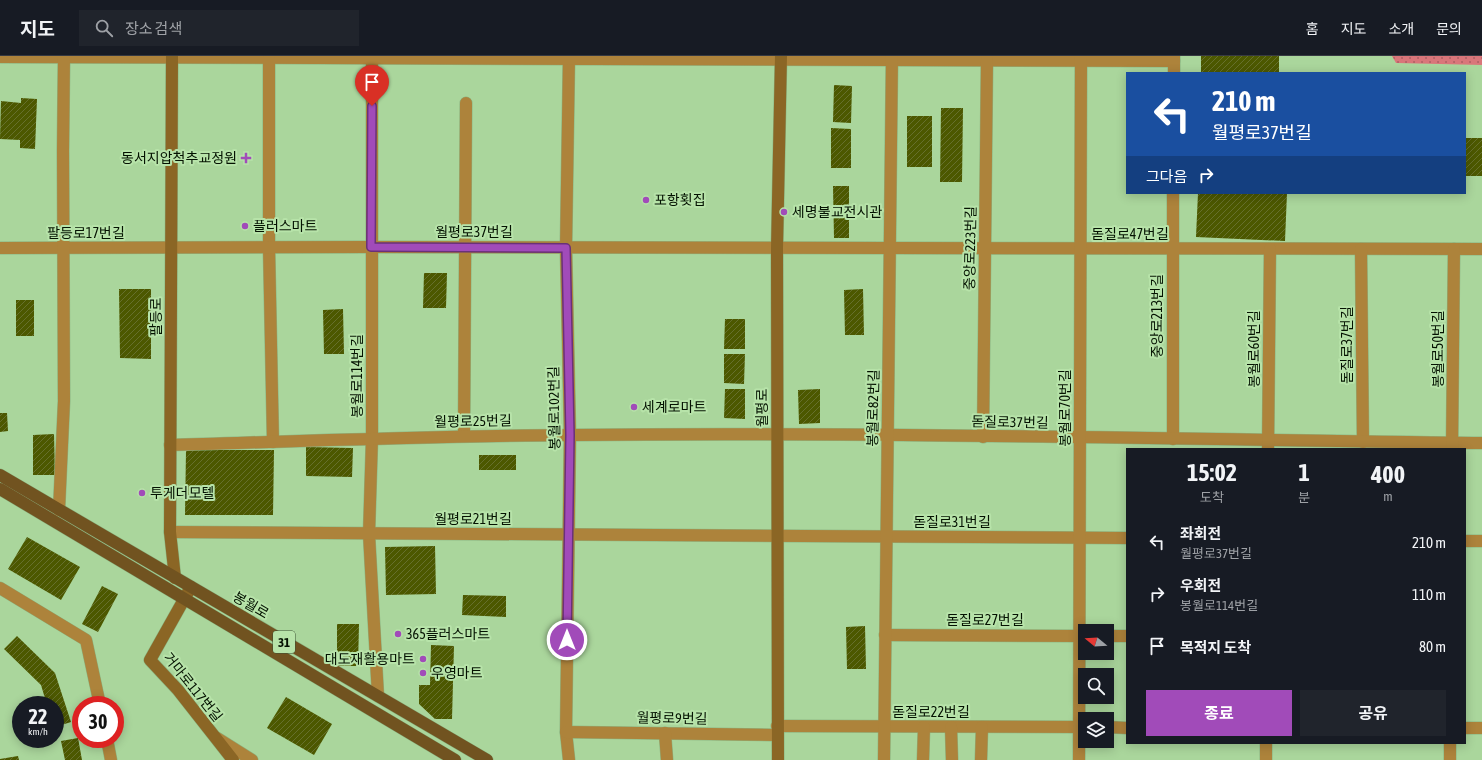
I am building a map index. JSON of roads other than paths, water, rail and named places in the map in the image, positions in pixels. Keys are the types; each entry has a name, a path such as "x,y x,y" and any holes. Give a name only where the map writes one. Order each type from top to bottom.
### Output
{"main road":[{"name":"팔등로","path":"172,57 170,532 175,578"},
{"name":"월평로","path":"778,760 777,248 781,58"},
{"name":"봉월로","path":"3,476 487,760"},
{"path":"0,490 183,600 455,760"},
{"name":"거마로117번길","path":"190,587 150,660 178,690 233,760"}],"street":[{"path":"0,57 892,58 987,60 1081,58 1174,63"},
{"path":"59,510 64,401 64,57"},
{"name":"봉월로114번길","path":"372,57 372,438 369,534 378,696"},
{"path":"269,58 269,247 273,442"},
{"name":"봉월로102번길","path":"569,58 566,248 570,435 567,534 566,732 569,760"},
{"name":"봉월로82번길","path":"884,760 892,58"},
{"name":"봉월로70번길","path":"1081,58 1079,538 1082,624"},
{"name":"중앙로223번길","path":"983,437 987,60"},
{"path":"464,436 466,103"},
{"name":"중앙로213번길","path":"1173,194 1173,439"},
{"name":"월평로37번길","path":"171,247 777,248"},
{"name":"팔등로17번길","path":"0,248 171,247"},
{"name":"돋질로47번길","path":"777,248 1482,249"},
{"name":"봉월로60번길","path":"1268,445 1270,249"},
{"name":"돋질로37번길","path":"1361,249 1362,442"},
{"name":"봉월로50번길","path":"1452,446 1454,249"},
{"name":"월평로25번길","path":"170,445 464,436 777,434"},
{"name":"돋질로37번길","path":"777,434 1173,439 1268,445 1362,442 1452,446 1482,443"},
{"path":"0,490 3,476"},
{"name":"월평로21번길","path":"170,532 777,535"},
{"name":"돋질로31번길","path":"777,535 1126,538"},
{"path":"1466,541 1482,541"},
{"path":"0,588 86,640 98,696"},
{"name":"돋질로27번길","path":"885,635 1078,636"},
{"path":"1114,636 1126,636"},
{"name":"봉월로70번길","path":"1082,660 1082,712"},
{"name":"돋질로22번길","path":"777,731 884,727 1078,727"},
{"path":"923,760 924,727"},
{"path":"952,727 952,760"},
{"path":"981,760 982,727"},
{"path":"1114,728 1126,728"},
{"path":"1466,728 1482,728"},
{"name":"월평로9번길","path":"566,732 665,733 777,731"},
{"path":"665,733 666,760"},
{"path":"214,737 252,760"},
{"path":"1266,744 1266,760"},
{"path":"1450,744 1450,760"},
{"path":"109,748 111,760"},
{"name":"봉월로70번길","path":"1078,760 1079,748"}],"place":[{"name":"동서지압척추교정원","path":"246,158"},
{"name":"포항횟집","path":"646,200"},
{"name":"세명불교전시관","path":"784,212"},
{"name":"플러스마트","path":"245,226"},
{"name":"세계로마트","path":"634,407"},
{"name":"투게더모텔","path":"142,493"},
{"name":"365플러스마트","path":"398,634"},
{"name":"대도재활용마트","path":"423,659"},
{"name":"우영마트","path":"423,673"}]}
